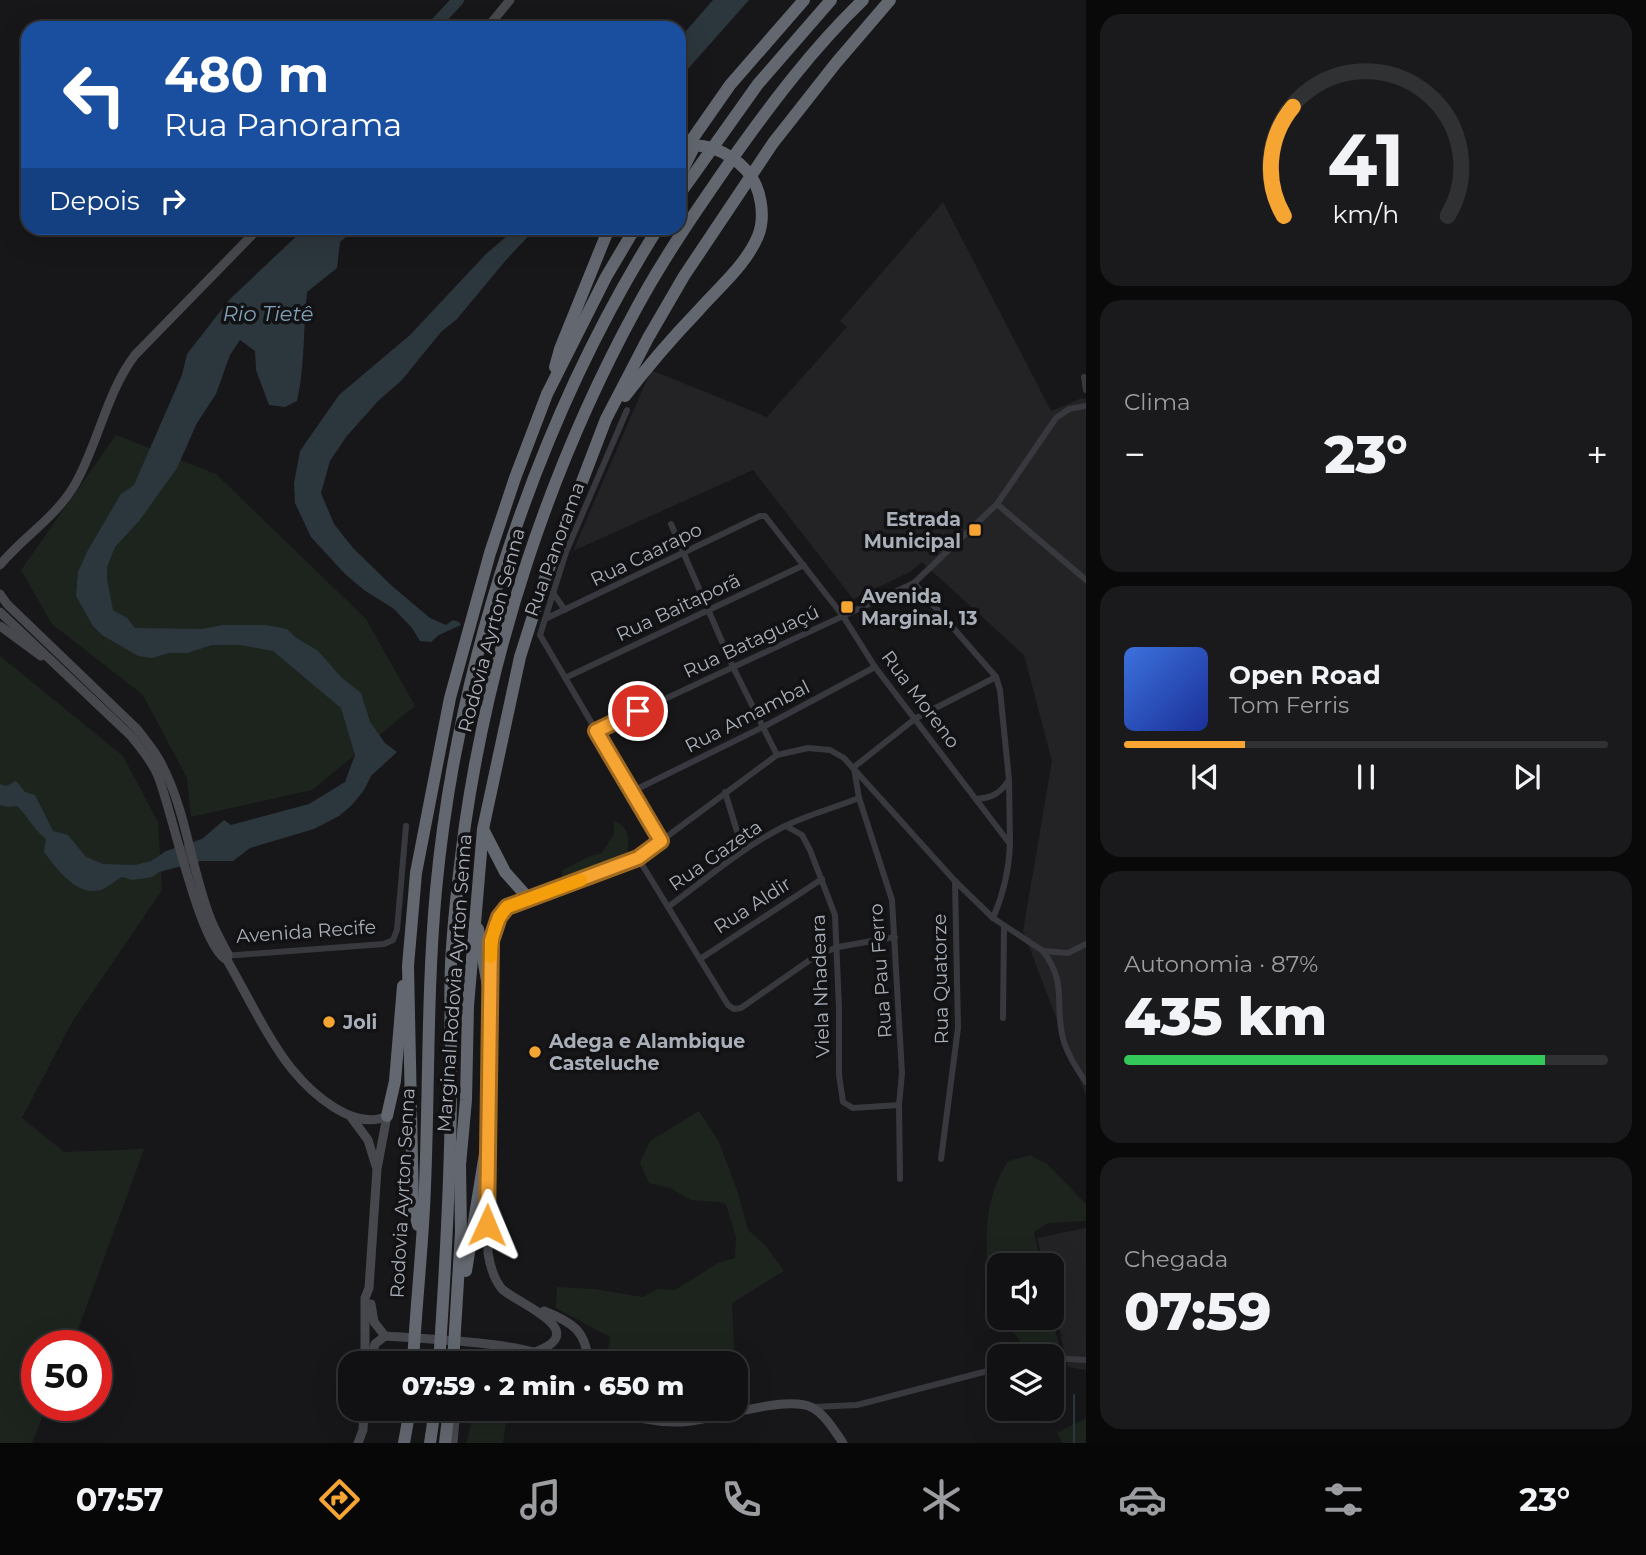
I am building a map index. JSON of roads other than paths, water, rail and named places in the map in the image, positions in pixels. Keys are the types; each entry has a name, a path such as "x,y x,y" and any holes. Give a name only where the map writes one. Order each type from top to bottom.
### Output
{"highway":[{"path":"686,148 730,85 804,0"},
{"path":"686,185 758,84 831,0"},
{"name":"Rodovia Ayrton Senna","path":"686,225 762,117 863,0"},
{"name":"Marginal Rodovia Ayrton Senna","path":"454,1351 461,1232 460,1165 475,912 483,829 520,657 561,534 607,419 648,338 684,276 773,143 890,0"},
{"path":"686,164 730,85"},
{"path":"607,419 647,367 734,271 758,235 762,214 758,193 749,174 734,159 716,149 695,144 686,145"},
{"path":"547,394 560,349 606,235"},
{"name":"Marginal Rodovia Ayrton Senna","path":"408,966 416,873 450,698 490,553 547,394 606,277 631,235"},
{"name":"Rodovia Ayrton Senna","path":"414,1351 425,1187 428,1031 436,889 446,809 461,727 483,634 504,563 540,465 583,365 652,235"},
{"name":"Rodovia Ayrton Senna","path":"440,1351 449,1198 451,964 465,827 480,741 497,670 542,518 588,408 636,308 680,235"},
{"path":"483,829 505,872 530,900"},
{"path":"475,912 491,1004"},
{"path":"408,966 414,1206 421,1237"},
{"path":"387,1115 395,1081 403,985 408,966"},
{"path":"456,1330 487,1141"},
{"path":"404,1443 408,1421"},
{"path":"430,1443 433,1421"},
{"path":"445,1443 448,1421"}],"main road":[{"path":"492,21 510,0"},
{"path":"2,561 65,501 75,484 120,377 128,365 252,235"},
{"path":"0,594 137,729 153,749 169,780 193,875 195,901 205,926 291,1068 310,1088 350,1116 364,1132 377,1168"},
{"path":"0,612 131,736 157,773 184,840"},
{"path":"0,626 58,668"},
{"path":"491,1004 487,1141 490,1266 503,1289 517,1300 556,1316 578,1329 587,1351"},
{"path":"350,1116 367,1121 387,1115"},
{"path":"387,1115 377,1168 369,1288 371,1315 374,1322 389,1336"},
{"path":"367,1351 365,1298 369,1288"},
{"path":"536,1308 548,1318 555,1331 555,1337 548,1347 539,1351"},
{"path":"372,1351 375,1344 389,1336 522,1351"},
{"path":"748,1410 800,1404 811,1407 822,1416 843,1443"},
{"path":"358,1443 363,1421"},
{"path":"453,1443 455,1421"},
{"path":"662,1421 683,1421"}],"street":[{"path":"1084,377 1086,390"},
{"path":"993,918 1002,898 1009,866 1010,844 1009,780 1000,690 996,677 914,583 997,504 1056,418 1069,409 1086,406"},
{"name":"Rua Panorama","path":"627,410 583,509 540,635 661,841"},
{"path":"997,504 1086,580"},
{"name":"Rua Caarapo","path":"545,619 760,516"},
{"name":"Rua Moreno","path":"760,516 769,518 875,667 1010,844"},
{"path":"671,524 733,667 777,755"},
{"name":"Rua Baitaporã","path":"565,678 804,565"},
{"name":"Rua Bataguaçú","path":"596,731 914,583"},
{"path":"553,593 565,610"},
{"name":"Rua Amambal","path":"633,791 763,727 875,667"},
{"path":"854,767 916,718 996,677"},
{"path":"491,1004 491,941 499,917 507,907 638,858 777,755 808,748 830,750 854,767 955,881 993,918 1043,951 1059,982 1062,1037 1074,1064 1086,1082"},
{"name":"Rua Pau Ferro","path":"854,767 859,799 892,900 902,1073 899,1105 901,1179"},
{"path":"976,799 997,794 1009,780"},
{"path":"725,792 743,851"},
{"name":"Rua Gazeta","path":"668,907 743,851 786,826 859,799"},
{"name":"Avenida Recife","path":"226,957 384,944 393,940 397,930 406,826"},
{"name":"Viela Nhadeara","path":"786,826 802,835 835,915 838,947 839,1074 843,1102 852,1108 899,1105"},
{"path":"638,858 728,1005 734,1009 741,1008 817,955 838,947 895,937"},
{"name":"Rua Aldir","path":"700,959 822,879"},
{"name":"Rua Quatorze","path":"942,1158 958,1028 955,881"},
{"path":"1003,1018 1004,926"},
{"path":"1043,951 1068,953 1086,944"},
{"path":"1064,1359 1086,1360"},
{"path":"811,1407 857,1405 987,1371"}],"water":[{"path":"713,0 749,0 686,71 686,31"},
{"name":"Rio Tietê","path":"298,235 348,235 340,242 337,268 307,292 303,361 297,401 285,407 269,405 256,370 255,351 240,340 230,355 216,394 197,423 177,468 139,521 115,547 107,567 113,610 127,618 135,628 202,629 223,625 265,625 287,629 318,651 341,677 361,693 370,722 385,743 397,752 371,776 352,805 339,816 314,829 250,848 233,861 201,861 159,872 152,877 132,880 122,877 103,889 85,890 69,881 55,866 44,852 46,839 17,806 0,805 0,784 6,786 16,781 25,792 35,795 53,831 68,835 86,857 103,864 135,865 202,839 224,820 231,825 309,804 345,782 355,755 341,708 273,651 240,645 212,645 187,653 169,653 152,658 138,656 102,635 93,626 76,596 78,572 88,550 121,494 134,485 182,375 187,354 230,299"},
{"path":"508,235 529,235 457,319 441,332 402,380 378,401 346,437 330,461 321,493 334,524 353,548 392,586 430,618 446,625 453,620 461,625 439,635 431,642 420,641 394,609 345,574 311,537 295,503 294,483 300,451 339,395 410,335 486,254"}],"waterway":[{"path":"438,21 458,0"},
{"path":"1074,1395 1074,1443"}],"place":[{"name":"Estrada Municipal","path":"975,530"},
{"name":"Avenida Marginal, 13","path":"847,607"},
{"name":"Joli","path":"329,1022"},
{"name":"Adega e Alambique Casteluche","path":"535,1052"}]}
